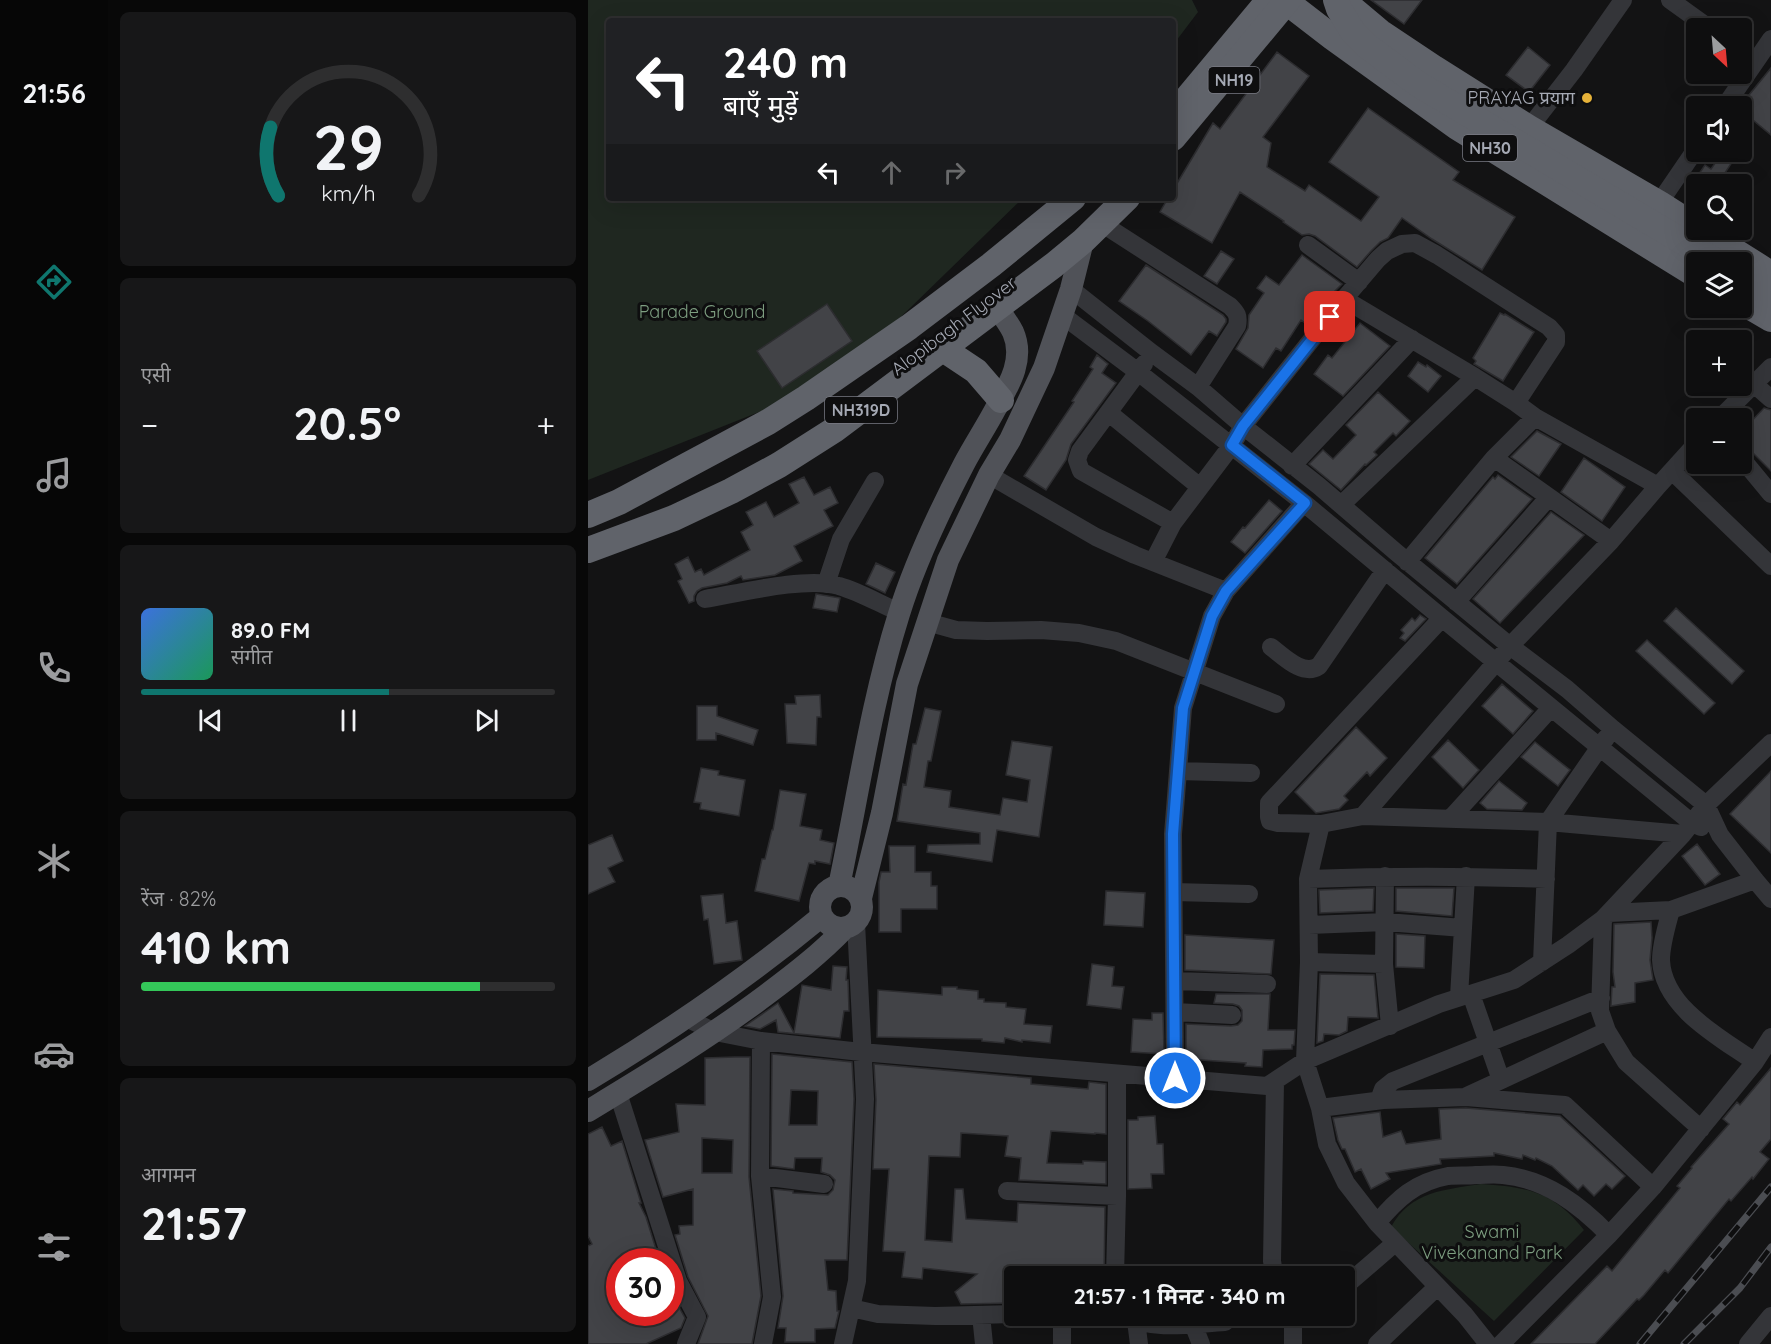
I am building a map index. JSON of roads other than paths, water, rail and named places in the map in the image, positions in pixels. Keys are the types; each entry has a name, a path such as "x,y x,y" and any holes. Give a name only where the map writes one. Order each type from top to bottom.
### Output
{"highway":[{"path":"1176,90 1251,0"},
{"path":"1176,111 1269,0"},
{"path":"1336,0 1353,32 1367,46 1418,84 1700,252"},
{"name":"NH30","path":"1342,0 1380,32 1529,128 1686,221"},
{"path":"1176,135 1291,2"},
{"name":"NH30","path":"1291,2 1332,38 1457,127 1686,269"},
{"name":"NH19","path":"1176,148 1220,97 1291,2"},
{"name":"NH319D","path":"588,550 620,514 658,481 768,422 847,371 982,272 1069,201"},
{"name":"Alopibagh Flyover","path":"620,514 686,485 815,410 962,303 1061,226 1088,201"},
{"name":"Alopibagh Flyover","path":"620,514 694,496 807,433 948,333 1060,245 1111,201"},
{"path":"1092,232 1124,201"},
{"name":"NH319D","path":"620,514 674,518 778,465 834,430 998,309 1092,232"},
{"path":"1717,240 1771,274"},
{"path":"1752,283 1771,294"},
{"path":"1752,308 1771,319"},
{"path":"943,349 976,371 1001,400"}],"main road":[{"path":"588,1111 715,1032 793,975 850,926 862,911 861,898 882,813 907,684 948,560 1044,368 1092,232"},
{"path":"838,886 881,677 899,612 927,540 965,463 1001,400 1018,360 1018,347 1013,332 998,309"},
{"path":"1018,347 1051,347"},
{"path":"865,759 891,763"},
{"path":"850,926 831,926 820,910 822,897 826,892 838,886 852,889 861,898"},
{"path":"588,1080 686,1018 759,967 822,916"}],"street":[{"path":"1529,128 1574,70 1623,0"},
{"path":"1670,0 1695,18"},
{"path":"1752,54 1771,39"},
{"path":"1634,237 1660,204 1687,162"},
{"path":"1092,232 1230,306 1237,313 1239,317 1237,326 1198,387"},
{"path":"1153,562 1173,523 1232,445 1243,426 1378,259 1387,251 1402,244 1415,243 1437,255 1549,327 1556,335 1556,342 1516,403"},
{"path":"1308,245 1359,282"},
{"path":"1071,289 1198,387 1407,562 1567,689 1706,805 1720,835 1771,899"},
{"path":"1344,299 1474,376 1535,417 1658,486"},
{"path":"1062,315 1305,503 1599,747 1687,828"},
{"path":"1292,466 1412,339"},
{"path":"1152,353 1080,452 1077,460 1081,471 1173,523"},
{"path":"1730,408 1771,367"},
{"path":"1341,505 1474,376"},
{"path":"1754,384 1771,399"},
{"path":"1109,412 1200,487"},
{"path":"1407,562 1494,458 1535,417"},
{"path":"1363,816 1510,646 1611,541 1686,455"},
{"path":"1494,458 1611,541"},
{"path":"1672,471 1771,566"},
{"path":"1752,471 1771,494"},
{"path":"989,476 1096,537 1226,591"},
{"path":"826,584 842,539 875,481"},
{"path":"1456,602 1549,497"},
{"path":"1175,1078 1173,834 1183,708 1212,616 1226,591 1305,503"},
{"path":"1271,648 1297,666 1314,669 1319,666 1385,570"},
{"path":"705,599 772,587 818,582 839,586 899,612"},
{"path":"1442,618 1269,803 1270,821 1321,824 1363,816 1687,828 1720,835"},
{"path":"927,622 956,630 1041,630 1079,633 1116,641 1276,704"},
{"path":"1450,819 1551,708"},
{"path":"1542,962 1548,822 1613,729"},
{"path":"686,1018 715,1032 761,1041 861,1052 1267,1086 1305,1061 1439,1004 1514,980 1568,945 1606,916 1706,805 1771,743"},
{"path":"1178,771 1251,773"},
{"path":"1321,824 1308,879 1309,962 1305,1061 1320,1108 1327,1144 1346,1183 1377,1223 1465,1315 1488,1344"},
{"path":"1308,879 1385,876 1546,879"},
{"path":"1385,876 1384,964 1390,1026"},
{"path":"1466,876 1463,928 1465,995 1488,1044 1501,1080"},
{"path":"1606,916 1671,909 1755,880"},
{"path":"1174,892 1249,894"},
{"path":"1671,909 1661,960 1665,978 1674,997 1684,1011 1701,1025 1755,1062"},
{"path":"1606,916 1600,1011 1607,1031 1626,1062 1701,1129"},
{"path":"1309,925 1386,922 1463,928"},
{"path":"843,1344 857,1281 865,1099 850,926"},
{"path":"1309,962 1384,964"},
{"path":"1175,981 1267,984"},
{"path":"1208,1013 1213,982"},
{"path":"1379,1100 1383,1089 1393,1081 1601,998"},
{"path":"1175,1012 1232,1015"},
{"path":"1466,1096 1607,1031"},
{"path":"1501,1344 1609,1235 1653,1186 1755,1062 1771,1037"},
{"path":"761,1041 760,1176 772,1297 763,1344"},
{"path":"1115,1266 1117,1074"},
{"path":"1273,1266 1275,1082"},
{"path":"618,1093 678,1281 697,1317 686,1344"},
{"path":"1320,1108 1379,1100 1466,1096 1565,1105 1653,1186"},
{"path":"1377,1223 1408,1191 1426,1183 1448,1176 1502,1174 1538,1183 1566,1197 1592,1217 1609,1235"},
{"path":"760,1176 824,1184"},
{"path":"1007,1191 1117,1196"},
{"path":"1355,1278 1395,1243"},
{"path":"1377,1344 1437,1287"},
{"path":"851,1308 878,1314 935,1316 1004,1314"},
{"path":"981,1315 984,1344"},
{"path":"1748,1344 1771,1316"},
{"path":"1062,1326 1062,1344"},
{"path":"1132,1326 1138,1344"},
{"path":"1193,1326 1201,1344"},
{"path":"1293,1344 1296,1326"}],"railway":[{"path":"1640,1344 1771,1187"},
{"path":"1684,1344 1740,1288 1771,1247"}],"place":[{"name":"PRAYAG प्रयाग","path":"1587,98"}],"park label":[{"name":"Parade Ground","path":"702,312"},
{"name":"Swami Vivekanand Park","path":"1492,1242"}]}
